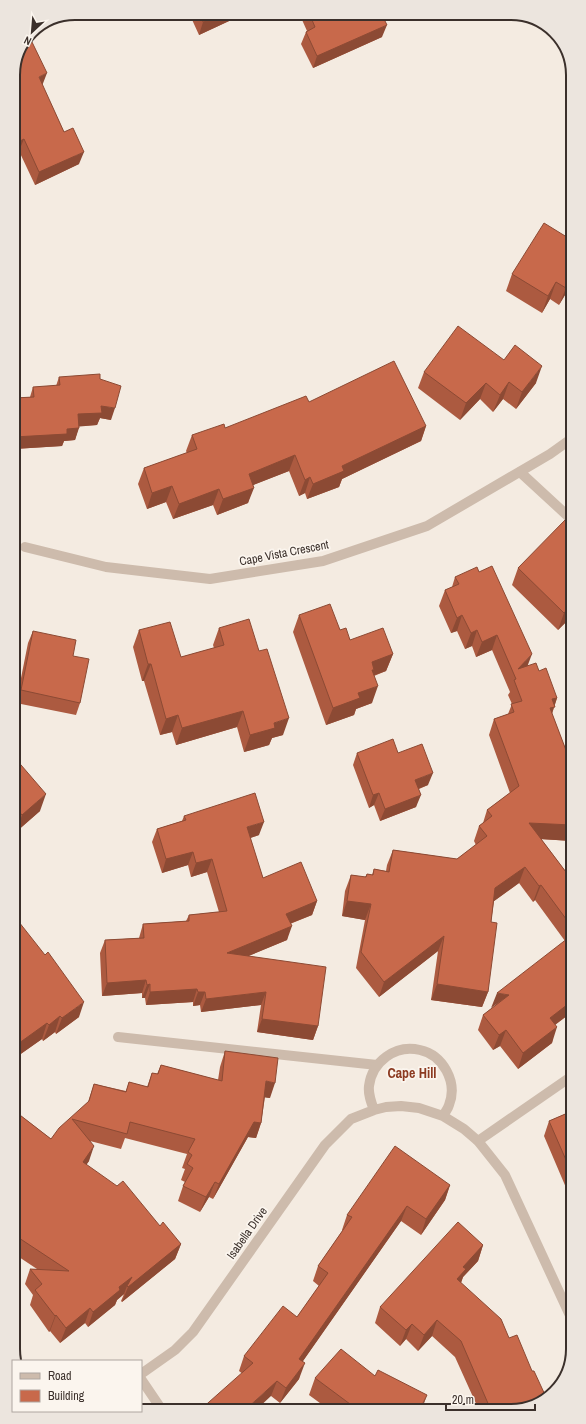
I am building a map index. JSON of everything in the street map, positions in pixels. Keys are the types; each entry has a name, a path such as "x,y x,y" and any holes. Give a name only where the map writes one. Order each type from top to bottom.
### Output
{"street":[{"name":"Cape Vista Crescent","path":"25,547 106,567 210,579 323,561 427,526 550,454 566,443"},
{"path":"520,472 566,514"},
{"path":"118,1037 377,1065"},
{"path":"374,1110 370,1098 369,1087 372,1075 377,1065 386,1056 396,1051 408,1049 420,1050 431,1054 440,1061 447,1071 451,1082 452,1094 449,1105 443,1116"},
{"path":"478,1141 566,1080"},
{"name":"Isabella Drive","path":"142,1373 175,1350 193,1332 325,1145 351,1119 386,1107 401,1106 418,1108 443,1116 464,1129 478,1141 505,1175 566,1307"},
{"path":"142,1380 158,1404"}],"building":[{"path":"312,20 384,20 387,25 317,56 306,32 315,27"},
{"path":"31,41 47,73 39,77 64,132 73,128 84,152 39,172 24,139 20,141 20,71 22,60"},
{"path":"544,223 566,237 566,288 556,282 548,296 512,274"},
{"path":"458,326 504,360 515,345 542,366 522,392 509,382 500,395 486,383 466,403 424,372"},
{"path":"394,361 426,426 342,466 344,471 313,484 310,477 305,480 295,455 249,474 254,488 223,499 219,489 179,504 172,486 152,493 144,468 197,449 192,435 224,424 225,428 306,396 309,402"},
{"path":"100,374 100,379 121,386 115,408 101,406 102,413 78,414 79,428 67,429 67,434 20,437 20,398 34,397 33,387 60,385 59,377"},
{"path":"566,519 566,611 564,613 518,568"},
{"path":"492,566 532,654 518,669 536,663 539,671 546,668 557,698 552,699 555,707 550,708 566,750 566,825 529,823 566,872 566,919 541,885 539,886 525,867 495,888 491,922 497,923 488,992 437,984 444,936 384,982 361,952 371,904 347,901 351,875 366,877 367,874 373,875 374,869 389,872 393,850 457,859 487,836 479,826 492,816 487,810 519,786 494,719 514,712 511,704 522,701 514,680 516,679 497,635 482,642 477,630 471,633 462,615 457,618 445,590 459,584 455,577 477,567 479,572"},
{"path":"330,604 340,630 346,628 350,640 383,628 393,654 372,662 374,670 372,670 378,686 358,693 360,698 333,708 299,615"},
{"path":"249,619 259,651 267,649 289,718 274,723 275,728 250,735 243,711 182,728 178,715 166,719 151,664 148,664 139,630 170,622 181,657 224,645 219,628"},
{"path":"33,631 76,640 73,656 89,659 80,703 21,690"},
{"path":"393,739 398,753 422,744 433,773 415,780 421,795 385,809 379,793 373,795 357,753"},
{"path":"20,764 46,794 22,815 20,813"},
{"path":"255,793 264,822 247,827 263,878 301,862 317,901 286,914 292,926 227,953 326,967 318,1026 262,1019 266,992 206,999 205,992 198,992 197,989 150,992 150,984 147,985 146,980 107,983 105,940 144,938 143,924 189,921 189,915 227,911 212,859 196,863 193,852 166,859 157,829 186,820 184,816"},
{"path":"20,923 45,955 48,952 84,1002 62,1018 60,1016 49,1025 47,1023 20,1042"},
{"path":"566,940 566,1006 550,1018 557,1027 523,1053 506,1030 499,1035 483,1015 509,995 497,993"},
{"path":"225,1051 278,1058 275,1083 266,1081 261,1123 254,1122 219,1184 215,1182 206,1197 183,1186 193,1168 187,1164 192,1155 188,1152 195,1139 130,1122 127,1134 72,1119 94,1146 83,1162 117,1186 123,1181 160,1226 163,1222 181,1244 128,1287 127,1286 132,1277 119,1287 120,1290 93,1312 90,1308 66,1328 35,1290 42,1284 30,1269 69,1271 20,1239 20,1115 51,1139 59,1128 89,1101 94,1084 126,1092 129,1082 148,1087 152,1073 158,1074 161,1065 222,1081"},
{"path":"566,1114 566,1160 549,1121"},
{"path":"395,1146 450,1185 426,1219 407,1206 299,1359 305,1363 286,1388 277,1381 252,1404 207,1404 253,1363 244,1356 283,1306 297,1317 328,1273 318,1266 352,1217 347,1215"},
{"path":"458,1222 483,1245 463,1267 466,1269 457,1279 501,1319 509,1338 517,1335 532,1371 534,1371 544,1393 519,1404 488,1404 461,1341 437,1320 424,1335 412,1324 406,1330 380,1307"},
{"path":"341,1349 375,1376 378,1370 427,1395 422,1404 350,1404 315,1378"}],"district":[{"name":"Cape Hill","path":"412,1073"}]}
